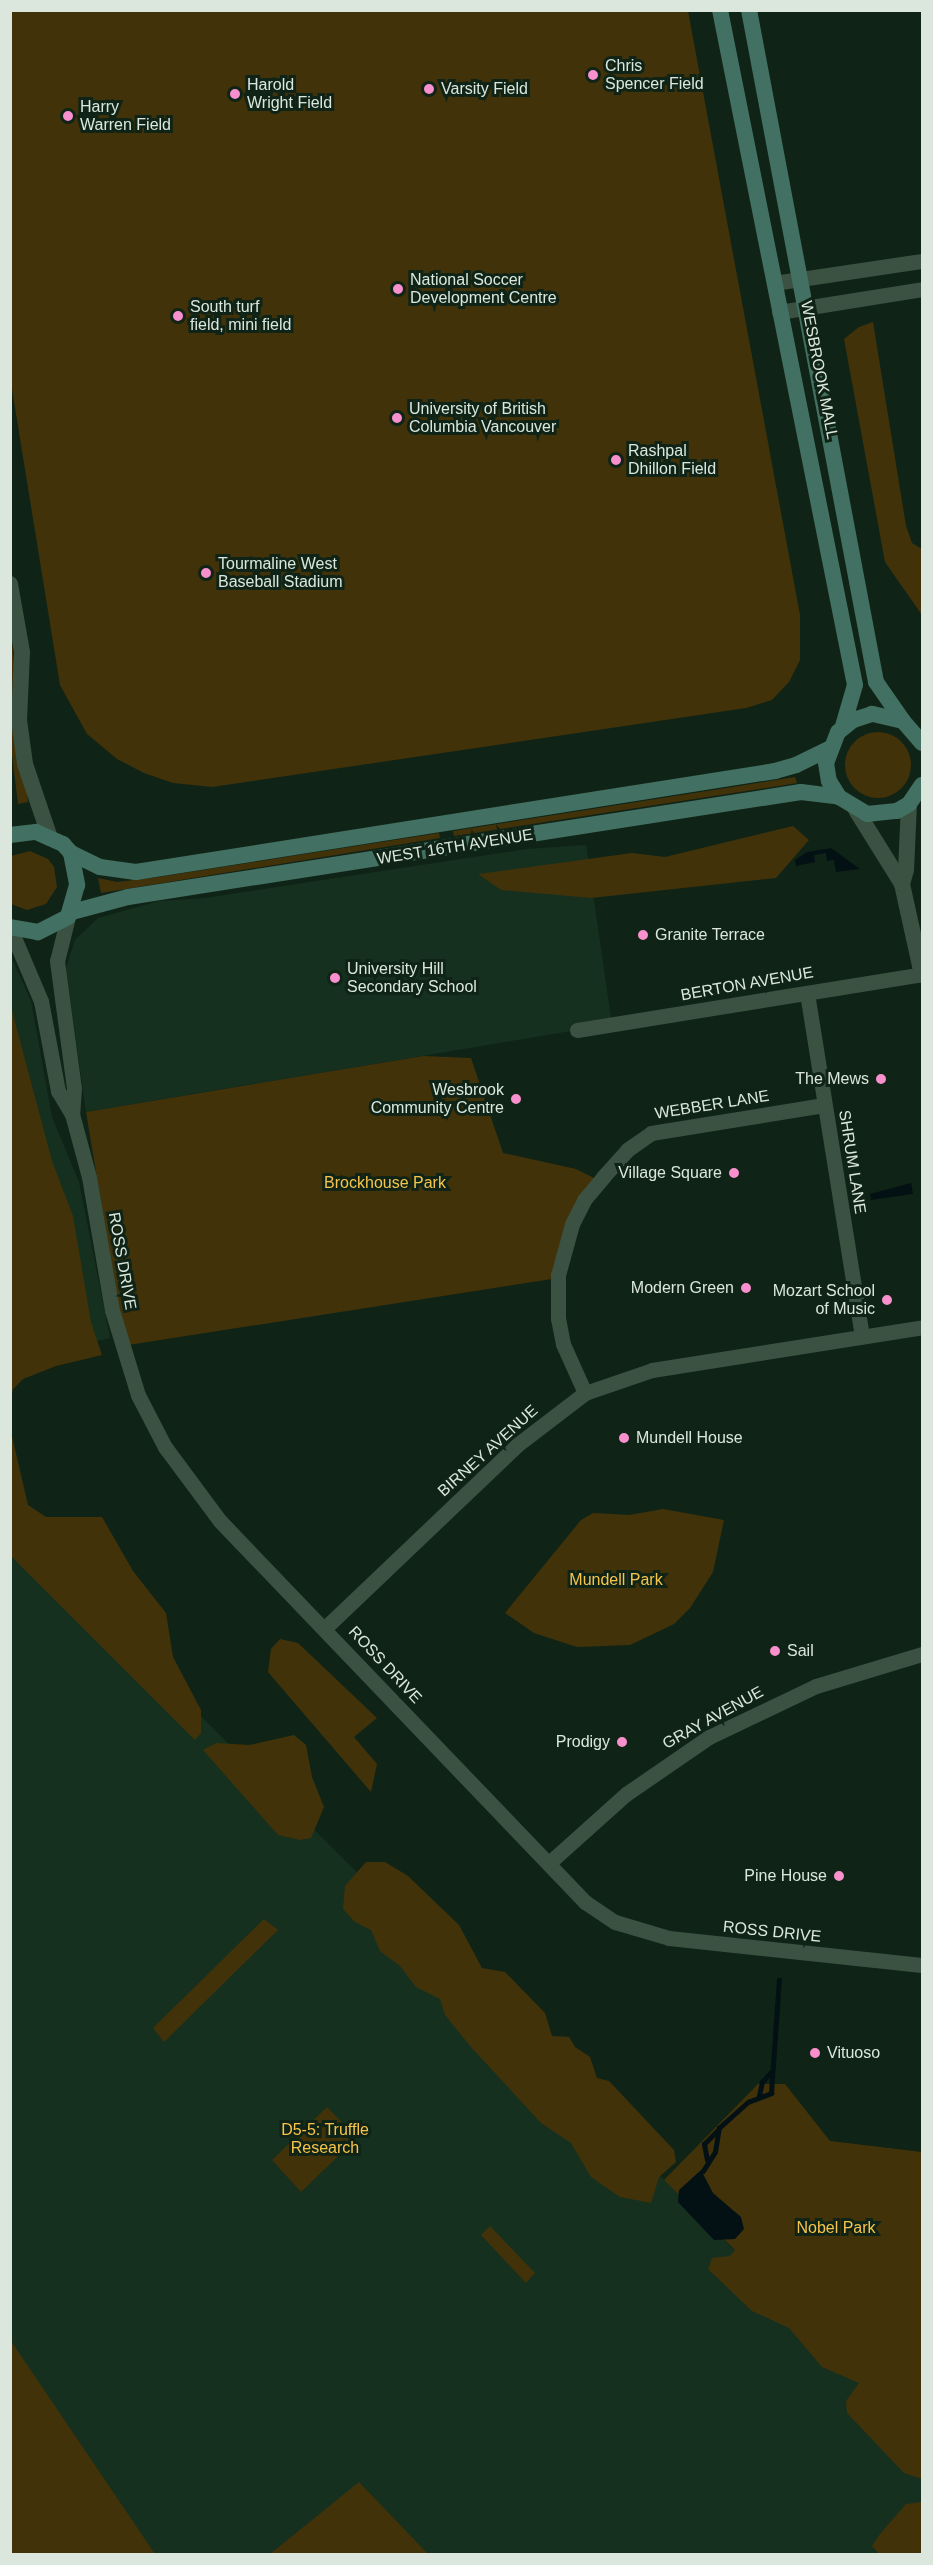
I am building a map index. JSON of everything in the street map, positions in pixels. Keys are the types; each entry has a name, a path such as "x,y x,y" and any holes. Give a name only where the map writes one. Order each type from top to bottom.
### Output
{"main road":[{"name":"WESBROOK MALL","path":"720,10 855,685 852,707 829,748"},
{"name":"WESBROOK MALL","path":"749,10 802,279 876,682 915,732"},
{"path":"843,726 872,714 915,732"},
{"path":"829,748 827,772 839,797 856,810 888,814 918,793"},
{"name":"WEST 16TH AVENUE","path":"49,835 71,853 100,867 136,872 775,771 796,765 829,748"},
{"name":"WEST 16TH AVENUE","path":"10,928 38,932 70,915 160,892 801,792 839,797"},
{"path":"10,835 23,831 49,835"},
{"path":"70,915 77,885 71,853"}],"street":[{"path":"774,284 922,261"},
{"path":"779,312 922,289"},
{"path":"10,584 22,652 19,720 22,742 36,801 49,835"},
{"path":"902,884 918,793"},
{"path":"856,810 902,884 922,974"},
{"name":"ROSS DRIVE","path":"70,915 57,961 74,1088 72,1114"},
{"name":"ROSS DRIVE","path":"10,928 40,1001 58,1091 72,1114 89,1177 112,1310 138,1395 165,1447 213,1513 326,1628 585,1902 615,1922 642,1933 922,1965"},
{"name":"BERTON AVENUE","path":"577,1030 922,974"},
{"name":"SHRUM LANE","path":"807,993 862,1337"},
{"name":"WEBBER LANE","path":"585,1393 563,1344 558,1319 558,1275 572,1224 584,1200 603,1177 627,1150 651,1132 824,1106"},
{"name":"BIRNEY AVENUE","path":"326,1628 517,1444 585,1393 652,1370 922,1327"},
{"name":"GRAY AVENUE","path":"549,1863 626,1794 710,1737 816,1686 922,1654"}],"shaded area":[{"name":"University Hill Secondary School","path":"586,845 611,1018 577,1030 86,1112 66,968 75,940 98,918 159,901 205,898 527,849"},
{"path":"831,848 860,869 836,872 834,860 827,861 826,853 814,855 815,862 796,866 795,860 807,852"},
{"path":"10,954 31,1001 52,1117 79,1182 110,1338 11,1362"},
{"path":"911,1183 913,1194 871,1200 870,1194"},
{"path":"10,1507 18,1533 922,2438 922,2554 11,2554"},
{"path":"701,2170 713,2193 741,2217 744,2229 735,2239 714,2240 678,2202 679,2190"}],"green space":[{"name":"University of British Columbia Vancouver","path":"10,11 688,11 800,615 800,660 789,682 772,700 746,708 212,787 173,783 144,773 117,759 87,734 60,685 11,383"},
{"path":"873,322 906,526 912,543 922,549 922,615 885,562 844,339 859,327"},
{"path":"10,622 28,802 18,804 11,747"},
{"path":"878,732 890,735 901,742 908,753 911,765 908,777 901,788 890,795 878,798 866,795 855,788 848,777 845,765 848,753 855,742 866,735"},
{"path":"795,777 797,783 779,786 454,836 453,831"},
{"path":"793,826 809,840 776,878 591,898 501,890 478,874 632,853 665,857"},
{"path":"439,833 440,838 101,893 98,878 117,882 152,878"},
{"path":"30,851 48,859 54,867 57,887 46,904 27,910 11,904 11,856"},
{"path":"11,1007 52,1161 73,1216 91,1322 102,1355 56,1366 23,1379 13,1389 11,1400"},
{"name":"Brockhouse Park","path":"423,1056 471,1058 503,1153 576,1169 594,1178 552,1279 128,1345 117,1297 86,1112"},
{"path":"11,1432 28,1505 46,1517 102,1517 133,1571 166,1613 173,1657 201,1710 201,1733 195,1740 11,1556"},
{"name":"Mundell Park","path":"663,1509 724,1520 713,1572 690,1608 674,1624 630,1645 577,1647 534,1633 505,1613 581,1520 593,1513 629,1515"},
{"path":"280,1639 298,1643 377,1718 354,1737 377,1764 371,1792 268,1672 271,1649"},
{"path":"294,1735 306,1745 312,1777 324,1807 311,1838 300,1840 278,1835 203,1750 216,1743 249,1745"},
{"path":"366,1862 385,1862 408,1876 459,1925 482,1968 505,1972 545,2013 552,2036 569,2037 575,2047 590,2057 597,2078 609,2081 674,2150 676,2162 659,2177 651,2203 620,2197 591,2177 571,2143 541,2123 471,2047 445,2015 440,1999 416,1987 400,1966 380,1951 371,1930 355,1922 343,1909 345,1886"},
{"path":"264,1919 278,1930 164,2042 153,2028"},
{"name":"Nobel Park","path":"758,2084 785,2084 830,2141 922,2152 922,2479 904,2473 847,2413 846,2401 859,2383 822,2367 789,2328 752,2311 708,2269 712,2258 730,2256 735,2250 664,2180"},
{"name":"D5-5: Truffle Research","path":"327,2107 357,2138 301,2192 272,2160"},
{"path":"490,2226 535,2273 526,2283 481,2235"},
{"path":"11,2341 155,2554 11,2554"},
{"path":"359,2482 428,2554 270,2554"},
{"path":"922,2502 922,2554 879,2554 872,2546 880,2534 906,2504"}],"waterway":[{"path":"703,2171 715,2152 719,2128 748,2102 771,2093 779,1980"},
{"path":"759,2096 762,2082 770,2073"},
{"path":"707,2160 704,2144 717,2131"}],"place":[{"name":"Chris Spencer Field","path":"593,75"},
{"name":"Varsity Field","path":"429,89"},
{"name":"Harold Wright Field","path":"235,94"},
{"name":"Harry Warren Field","path":"68,116"},
{"name":"National Soccer Development Centre","path":"398,289"},
{"name":"South turf field, mini field","path":"178,316"},
{"name":"University of British Columbia Vancouver","path":"397,418"},
{"name":"Rashpal Dhillon Field","path":"616,460"},
{"name":"Tourmaline West Baseball Stadium","path":"206,573"},
{"name":"Granite Terrace","path":"643,935"},
{"name":"University Hill Secondary School","path":"335,978"},
{"name":"The Mews","path":"881,1079"},
{"name":"Wesbrook Community Centre","path":"516,1099"},
{"name":"Village Square","path":"734,1173"},
{"name":"Modern Green","path":"746,1288"},
{"name":"Mozart School of Music","path":"887,1300"},
{"name":"Mundell House","path":"624,1438"},
{"name":"Sail","path":"775,1651"},
{"name":"Prodigy","path":"622,1742"},
{"name":"Pine House","path":"839,1876"},
{"name":"Vituoso","path":"815,2053"}]}
